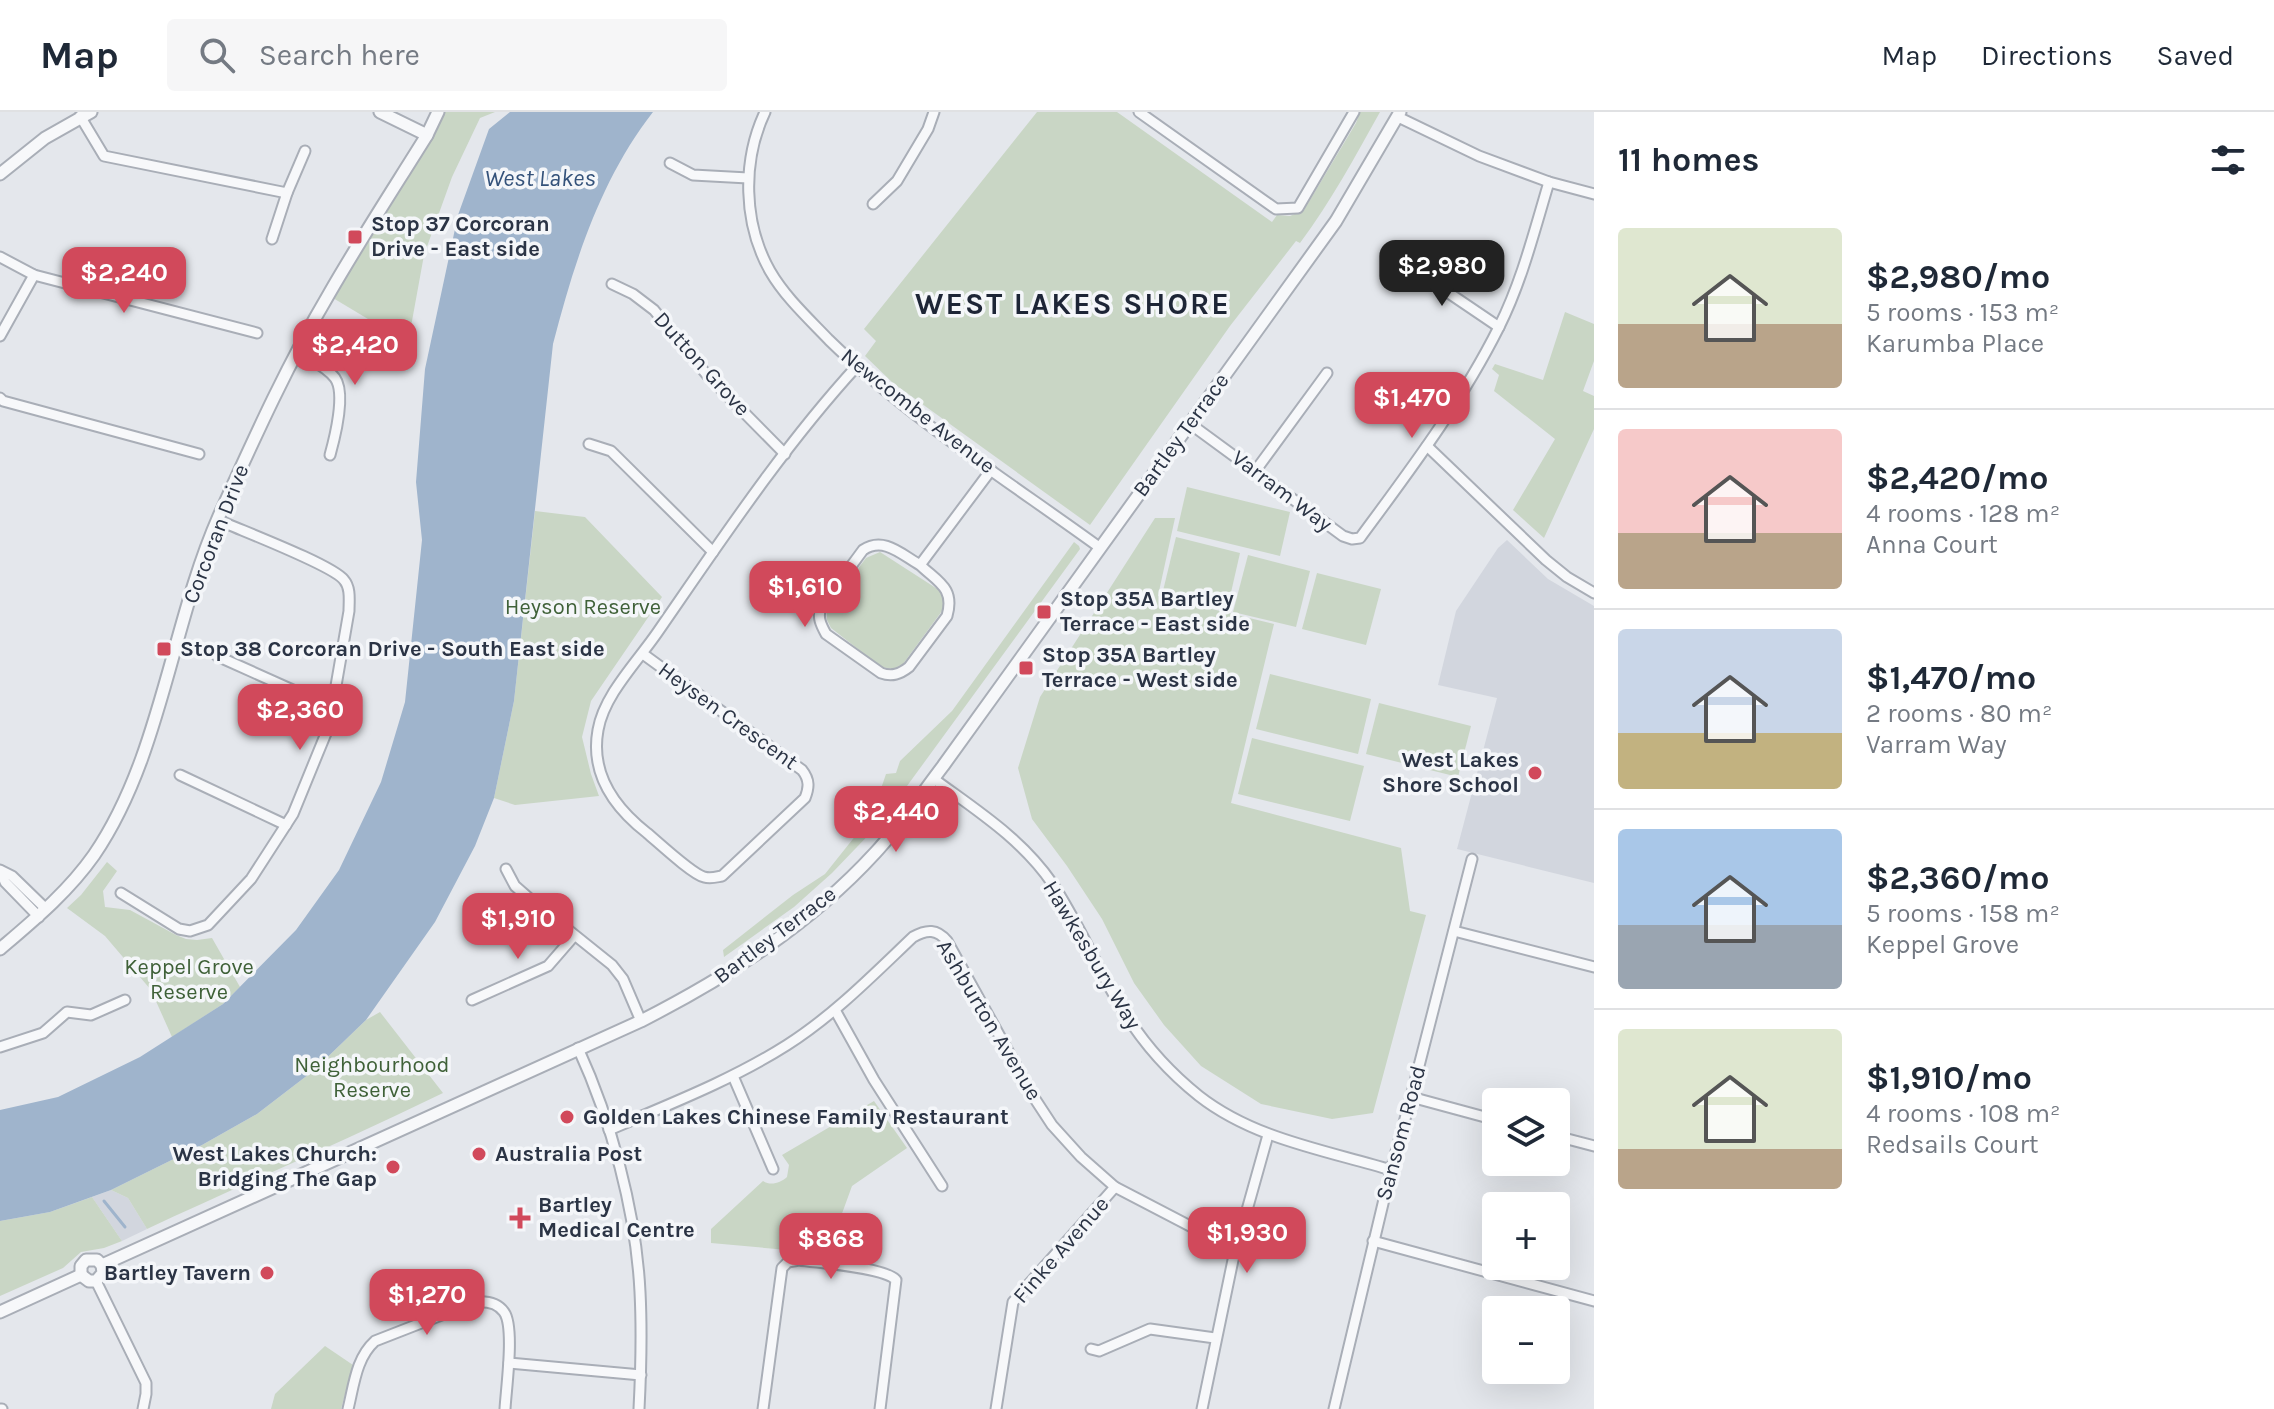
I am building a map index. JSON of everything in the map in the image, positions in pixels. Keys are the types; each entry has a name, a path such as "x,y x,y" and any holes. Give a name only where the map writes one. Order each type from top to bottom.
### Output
{"street":[{"path":"380,112 427,135"},
{"name":"Corcoran Drive","path":"0,949 43,913 74,880 94,855 128,794 194,585 218,520 297,351 438,112"},
{"name":"Newcombe Avenue","path":"765,112 754,140 748,178 751,215 769,269 799,310 902,405 1099,547"},
{"path":"873,204 897,181 928,129 934,112"},
{"path":"1139,112 1276,209 1298,208 1354,112"},
{"path":"0,174 45,138 86,114 104,156 287,193"},
{"path":"1399,114 1479,156 1549,182 1594,194"},
{"name":"Bartley Terrace","path":"102,1265 641,1021 747,962 814,910 876,853 934,779 1336,221 1399,114"},
{"path":"272,239 305,151"},
{"path":"670,163 693,175 748,178"},
{"name":"Varram Way","path":"1189,423 1343,536 1360,538 1457,403 1499,327 1525,266 1549,182"},
{"path":"0,257 34,275 257,333"},
{"path":"1403,262 1499,327"},
{"path":"0,336 34,275"},
{"name":"Dutton Grove","path":"612,284 633,294 654,310 707,375 785,454"},
{"path":"297,351 329,371 337,381 340,396 330,455"},
{"name":"Heysen Crescent","path":"643,654 806,775 808,790 805,798 722,876 713,878 697,874 626,817 604,785 599,766 598,731 608,701 713,552 820,407 857,366"},
{"path":"1256,470 1327,373"},
{"path":"0,398 199,454"},
{"path":"589,444 611,451 713,552"},
{"path":"1427,446 1546,560 1594,593"},
{"path":"920,565 991,470"},
{"path":"121,893 179,929 190,931 208,925 251,879 293,814 329,726 349,611 350,595 345,581 323,566 218,520"},
{"path":"870,545 889,546 920,565 946,589 949,608 947,616 902,673 881,673 826,634 821,625 821,607 863,550 870,545"},
{"path":"217,656 333,708"},
{"path":"180,775 286,825"},
{"name":"Hawkesbury Way","path":"934,779 1010,835 1034,860 1070,913 1122,1009 1142,1039 1165,1065 1201,1097 1268,1135 1391,1170"},
{"name":"Sansom Road","path":"1334,1409 1373,1241 1472,859"},
{"path":"506,869 515,886 612,965 623,979 641,1021"},
{"path":"0,871 5,882 43,913"},
{"name":"Ashburton Avenue","path":"609,1130 733,1076 787,1044 835,1010 913,937 935,931 947,941 1033,1096 1052,1125 1081,1157 1115,1187 1236,1250"},
{"path":"1454,931 1594,967"},
{"path":"472,1000 548,966 574,936"},
{"path":"0,1047 43,1033 67,1012 91,1015 125,1000"},
{"path":"835,1010 874,1080 942,1186"},
{"path":"578,1048 609,1130 629,1208 640,1288 639,1409"},
{"path":"733,1076 773,1169"},
{"path":"1411,1097 1482,1116"},
{"path":"1202,1409 1236,1250 1268,1135"},
{"path":"1570,1140 1594,1146"},
{"name":"Finke Avenue","path":"996,1409 1013,1302 1115,1187"},
{"path":"1373,1241 1594,1301"},
{"path":"86,1260 97,1260 102,1265 102,1276 96,1281 89,1281 81,1275 81,1266 86,1260"},
{"path":"763,1409 782,1268 788,1262 799,1260 878,1271 896,1280 880,1409"},
{"path":"0,1312 81,1275"},
{"path":"96,1281 146,1383 143,1409"},
{"path":"348,1409 361,1359 375,1341 475,1302 485,1301 496,1304 504,1311 508,1321 509,1363 505,1409"},
{"path":"1091,1349 1099,1351 1150,1329 1215,1338"},
{"path":"509,1363 641,1375"}],"shaded area":[{"name":"West Lakes Shore School","path":"1507,540 1548,579 1594,606 1594,883 1457,849 1497,698 1438,685 1456,611 1498,548"},
{"path":"111,1190 128,1198 147,1229 122,1241 92,1197"}],"green space":[{"path":"438,112 495,112 480,118 452,177 424,255 408,343 328,295"},
{"path":"1037,112 1117,112 1272,222 1277,215 1290,216 1304,210 1360,112 1380,112 1342,179 1300,243 1296,241 1230,326 1090,525 893,383 865,356 876,341 864,329"},
{"path":"1565,312 1594,324 1594,361 1583,391 1594,396 1594,429 1544,538 1513,510 1555,439 1494,391 1499,375 1492,369 1495,364 1543,380"},
{"path":"1187,487 1290,512 1280,556 1177,531"},
{"name":"Heyson Reserve","path":"535,511 585,517 662,597 591,701 582,737 599,796 515,805 494,798 514,701"},
{"path":"1155,518 1175,518 1158,596 1274,624 1231,803 1401,848 1410,911 1426,915 1373,1113 1332,1119 1261,1104 1201,1066 1164,1025 1134,983 1102,919 1032,819 1018,768 1040,697"},
{"path":"1176,537 1240,553 1227,610 1162,595"},
{"path":"1074,542 1080,549 880,823 794,907 724,957 723,950 825,874 872,815 886,774 896,773 900,761 952,711"},
{"path":"880,552 939,590 944,601 942,611 903,664 893,669 881,667 831,628 827,620 827,610 866,558"},
{"path":"1248,555 1310,571 1296,627 1233,612"},
{"path":"1317,573 1381,589 1366,645 1302,629"},
{"path":"1270,674 1371,699 1358,754 1256,729"},
{"path":"1379,703 1471,726 1458,777 1366,754"},
{"path":"1252,738 1364,766 1350,821 1238,794"},
{"name":"Keppel Grove Reserve","path":"107,862 117,871 103,891 105,907 130,910 186,939 212,938 240,987 223,1004 172,1037 151,990 105,936 67,908"},
{"name":"Neighbourhood Reserve","path":"380,1012 443,1093 147,1229 128,1198 111,1190 257,1114 313,1071 366,1020"},
{"path":"874,1101 907,1148 852,1186 832,1254 711,1243 711,1229 763,1181 775,1183 787,1177 789,1165 782,1155"},
{"path":"92,1197 122,1241 81,1252 63,1268 0,1296 0,1221 50,1212"},
{"path":"325,1346 353,1365 341,1409 271,1409 275,1394"}],"water":[{"name":"West Lakes","path":"510,112 653,112 618,166 591,223 553,344 514,701 494,798 475,846 435,922 366,1020 313,1071 257,1114 111,1190 50,1212 0,1221 0,1110 58,1097 140,1057 223,1004 296,930 339,870 381,782 405,702 422,540 416,482 425,369 458,215 489,129"}],"waterway":[{"path":"104,1201 125,1227"}],"place":[{"name":"Stop 37 Corcoran Drive - East side","path":"355,237"},
{"name":"Stop 35A Bartley Terrace - East side","path":"1044,612"},
{"name":"Stop 38 Corcoran Drive - South East side","path":"164,649"},
{"name":"Stop 35A Bartley Terrace - West side","path":"1026,668"},
{"name":"West Lakes Shore School","path":"1535,773"},
{"name":"Golden Lakes Chinese Family Restaurant","path":"567,1117"},
{"name":"Australia Post","path":"479,1154"},
{"name":"West Lakes Church: Bridging The Gap","path":"393,1167"},
{"name":"Bartley Medical Centre","path":"520,1218"},
{"name":"Bartley Tavern","path":"267,1273"}],"district":[{"name":"WEST LAKES SHORE","path":"1073,304"}]}
